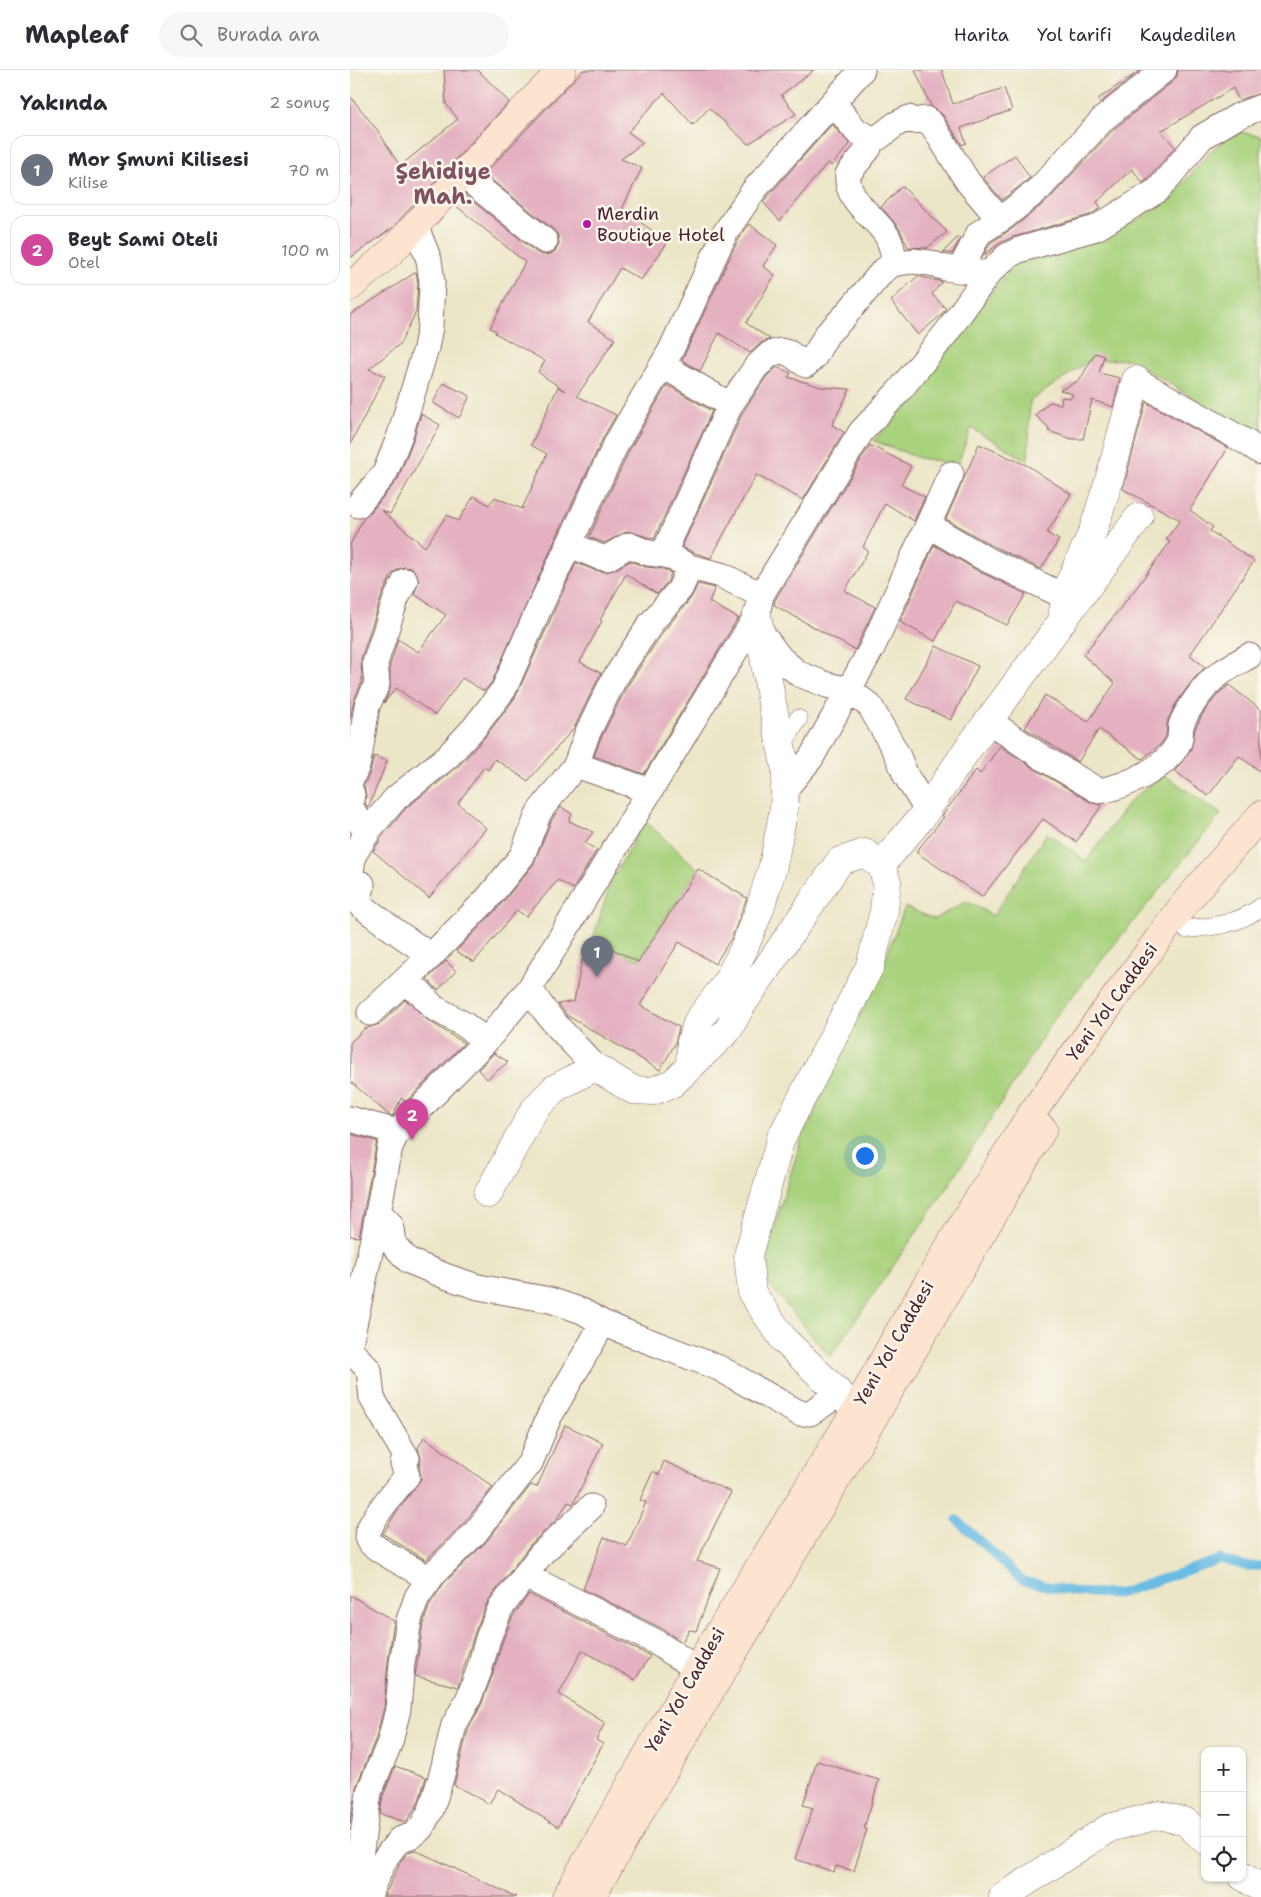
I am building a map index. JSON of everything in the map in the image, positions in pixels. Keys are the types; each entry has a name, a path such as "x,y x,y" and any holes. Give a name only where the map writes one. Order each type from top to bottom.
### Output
{"main road":[{"path":"350,287 392,252 510,123 562,70"},
{"name":"Yeni Yol Caddesi","path":"566,1897 848,1402 896,1337 965,1220 1034,1110 1185,903 1261,815"},
{"name":"Yeni Yol Caddesi","path":"591,1897 701,1707 1043,1130 1115,1022 1186,929 1261,839"}],"street":[{"path":"431,956 358,903 357,900 362,884 350,881 353,856 367,834 396,798 447,757 474,728 504,689 617,442 671,350 725,233 754,190 862,70"},
{"path":"960,270 979,233 1000,220 1040,188 1103,119 1164,70"},
{"path":"833,102 856,131 870,138 879,137 896,124 909,118 914,121 925,118 931,123 968,182 1000,220"},
{"path":"350,1343 390,1146 397,1132 486,1040 530,988 759,613 860,432 900,391 988,274 1007,256 1019,250 1096,228 1158,190 1202,136 1238,116 1261,108"},
{"path":"870,138 869,148 848,174 849,188 862,208 889,238 895,263"},
{"path":"463,175 545,241"},
{"path":"358,505 385,473 400,435 430,327 432,282 428,260 416,227"},
{"path":"663,554 730,405 756,367 770,354 780,351 788,353 806,365 814,357 827,334 882,272 895,263 912,260 988,274"},
{"path":"662,365 730,405"},
{"path":"1061,624 1068,586 1093,531 1110,478 1136,380 1261,452"},
{"path":"785,789 811,758 872,648 951,474"},
{"path":"880,865 927,810 989,721 1139,517"},
{"path":"928,525 984,558 1066,597"},
{"path":"569,544 599,557 607,558 629,545 648,553 663,554 690,567 721,575 759,613 780,658 799,674 827,685 849,690 870,706 897,754 906,776 927,810"},
{"path":"370,1013 431,956 488,898 522,856 539,812 576,766 587,734 613,681 651,624 680,589 690,567"},
{"path":"350,781 357,766 367,706 377,684 376,657 396,599 405,581"},
{"path":"690,1067 691,1041 698,1021 725,985 742,953 759,911 773,866 784,808 786,770 780,744 759,613"},
{"path":"989,721 1040,756 1099,791 1113,788 1146,774 1162,763 1179,741 1181,725 1202,691 1222,671 1249,656"},
{"path":"576,766 650,791"},
{"path":"350,792 352,794 350,806 367,834"},
{"path":"378,1212 391,1223 393,1244 409,1261 478,1287 550,1300 582,1311 603,1323 719,1368 799,1413 810,1413 848,1402 784,1340 752,1293 748,1255 781,1138 870,966 884,911 887,882 880,865 865,853 840,860 741,1006 728,1030 673,1083 653,1091 633,1090 595,1068 542,1006 530,988"},
{"path":"402,983 420,992 433,1007 465,1025 486,1040"},
{"path":"488,1194 534,1110 554,1088 595,1068"},
{"path":"350,1119 397,1132"},
{"path":"352,1897 355,1855 369,1792 390,1742 398,1710 402,1663 409,1620 417,1597 433,1574 475,1533 530,1462 549,1417 603,1323"},
{"path":"350,1350 369,1370 372,1398 406,1458 403,1464 407,1476 367,1530 358,1534 376,1549 430,1579"},
{"path":"369,1897 386,1857 399,1840 414,1835 421,1828 431,1810 454,1725 468,1700 479,1671 488,1638 500,1609 541,1554 591,1507"},
{"path":"524,1575 654,1641 685,1661"},
{"path":"1003,1897 1109,1828 1159,1815 1186,1822 1202,1837"},
{"path":"355,1855 369,1859 386,1857"},
{"path":"1246,1879 1261,1888"}],"lane":[{"path":"780,744 788,736 798,719"},
{"path":"1186,929 1216,927 1251,915 1261,907"}],"green space":[{"path":"1235,131 1261,136 1261,440 1129,359 1089,361 1030,401 1028,461 971,428 958,464 919,458 874,441 1016,263 1080,244 1138,220 1174,194 1211,151"},
{"path":"1163,774 1221,814 1056,1016 950,1184 830,1357 766,1281 763,1273 764,1259 804,1131 877,980 905,907 934,919 967,901 993,916 1047,833 1086,861 1130,801"},
{"path":"645,821 698,869 639,960 627,957 593,939 611,881"}],"building":[{"path":"444,70 478,70 509,102 391,229 350,258 350,96 378,131 400,166 458,119 446,104"},
{"path":"583,70 814,70 781,95 796,114 748,144 709,108 693,125 664,93 628,132 643,143 621,159 642,168 622,209 668,242 641,280 620,268 588,322 615,339 577,396 616,415 604,436 556,538 492,682 484,691 462,678 435,715 396,688 384,703 390,689 390,665 398,639 418,652 446,615 414,594 419,581 417,574 412,568 404,567 392,574 382,595 361,659 362,682 354,700 350,719 350,545 364,518 398,479 421,414 440,425 390,514 381,510 425,547 447,515 458,521 474,496 489,505 495,497 522,509 547,454 531,445 558,387 565,391 538,372 545,361 495,333 496,331 490,328 525,262 455,205 465,195 536,252 543,255 551,254 556,250 559,243 558,235 554,230 484,174"},
{"path":"915,70 942,70 953,104 1004,88 1012,110 961,128 966,143 962,145 943,115 931,106"},
{"path":"1141,70 1100,103 1098,99"},
{"path":"1178,70 1261,70 1261,93 1239,100 1233,88 1161,131 1175,147 1148,179 1143,183 1132,169 1097,202 1101,208 1090,215 1013,237 1000,243 983,256 990,243 1013,228 1049,199 1113,130 1173,81 1177,76"},
{"path":"832,124 850,144 831,166 828,162 780,221 763,202"},
{"path":"1015,155 1030,178 1002,200 983,177"},
{"path":"902,186 947,232 927,248 908,247 899,228 881,207"},
{"path":"749,224 777,245 763,266 775,275 746,323 770,339 761,343 750,353 719,333 700,371 682,360 738,240"},
{"path":"958,237 960,239 952,254 943,252"},
{"path":"416,272 418,283 416,312 400,344 369,369 385,376 350,445 350,315"},
{"path":"918,276 942,282 932,294 946,309 918,335 891,301"},
{"path":"1095,353 1104,356 1099,373 1120,378 1113,407 1092,400 1083,439 1072,439 1048,431 1049,428 1035,415 1050,402 1061,404 1062,397 1071,398 1073,394 1060,390 1080,380"},
{"path":"777,367 791,373 788,377 821,387 850,389 832,425 844,432 803,500 756,475 711,558 682,547 743,412 767,376"},
{"path":"443,383 470,396 459,418 433,403"},
{"path":"667,385 712,411 654,539 628,531 604,543 589,537 630,449"},
{"path":"1146,402 1228,448 1190,510 1213,527 1210,531 1254,561 1190,655 1205,667 1192,681 1175,705 1167,722 1166,736 1162,743 1142,759 1099,729 1078,762 1025,728 1045,695 1088,722 1115,683 1083,655 1170,542 1166,539 1180,520 1123,489"},
{"path":"979,444 1028,466 1071,494 1047,533 1059,540 1041,569 991,545 946,519"},
{"path":"870,445 911,466 901,485 925,497 914,521 885,503 863,547 868,551 845,591 875,607 855,650 774,605 775,600"},
{"path":"934,545 978,571 1026,594 1007,625 956,601 935,641 900,622"},
{"path":"630,561 646,567 663,569 671,573 668,581 657,594 626,574 600,620 602,621 580,662 601,673 574,728 528,781 495,759 488,770 484,767 458,803 486,828 429,898 373,851 406,808 458,767 485,737 515,698 576,563 605,572 614,570"},
{"path":"698,584 715,588 709,602 738,618 644,774 594,756 626,688 663,632 691,598"},
{"path":"936,646 978,666 951,720 906,699"},
{"path":"1229,685 1261,710 1261,772 1239,756 1208,796 1175,771 1191,749 1195,729 1202,715 1218,694"},
{"path":"1000,746 1092,803 1102,805 1076,842 1043,819 982,897 916,852 944,817 942,816 976,770 980,774"},
{"path":"374,756 387,761 368,808 365,803 364,786"},
{"path":"561,807 572,814 569,821 593,832 585,843 597,850 573,889 558,880 526,917 517,910 474,962 456,951 498,908 533,865 552,819"},
{"path":"698,869 747,898 732,937 715,964 679,942 640,1005 679,1027 675,1044 660,1070 568,1016 558,1004 574,1001 582,960 589,960 593,939 638,962"},
{"path":"446,961 456,971 438,990 427,979"},
{"path":"405,1000 426,1019 464,1043 406,1102 401,1098 393,1116 389,1115 350,1081 350,1043 364,1029 380,1024"},
{"path":"494,1053 508,1062 487,1079 478,1070"},
{"path":"350,1134 377,1141 359,1237 350,1236"},
{"path":"565,1425 603,1443 573,1504 568,1502 557,1519 530,1545 488,1601 475,1632 458,1687 415,1676 423,1624 430,1604 444,1583 486,1542 531,1485 537,1487"},
{"path":"424,1437 493,1487 464,1523 426,1560 383,1534 421,1479 419,1466 421,1458 418,1448"},
{"path":"664,1461 731,1492 697,1561 720,1568 696,1631 689,1630 682,1642 661,1628 583,1589 604,1537 627,1546 646,1502 640,1500 653,1471 659,1475"},
{"path":"529,1594 650,1656 635,1680 582,1650 559,1694 605,1723 596,1740 603,1744 558,1827 498,1789 489,1804 454,1785 468,1730 481,1705 502,1643 513,1616"},
{"path":"350,1595 394,1621 384,1707 376,1738 356,1787 350,1823"},
{"path":"817,1761 879,1780 864,1828 867,1829 854,1871 836,1866 834,1872 795,1859 813,1808 803,1805"},
{"path":"395,1766 426,1777 418,1804 406,1822 380,1814 383,1796"},
{"path":"415,1850 516,1897 384,1897 401,1861 408,1852"}],"waterway":[{"path":"957,1520 1023,1581 1075,1592 1118,1594 1220,1559 1245,1566 1261,1566"}],"place":[{"name":"Merdin Boutique Hotel","path":"587,224"},
{"name":"Mor Şmuni Kilisesi","path":"597,977"},
{"name":"Beyt Sami Oteli","path":"412,1140"}],"district":[{"name":"Şehidiye Mah.","path":"443,184"}]}
